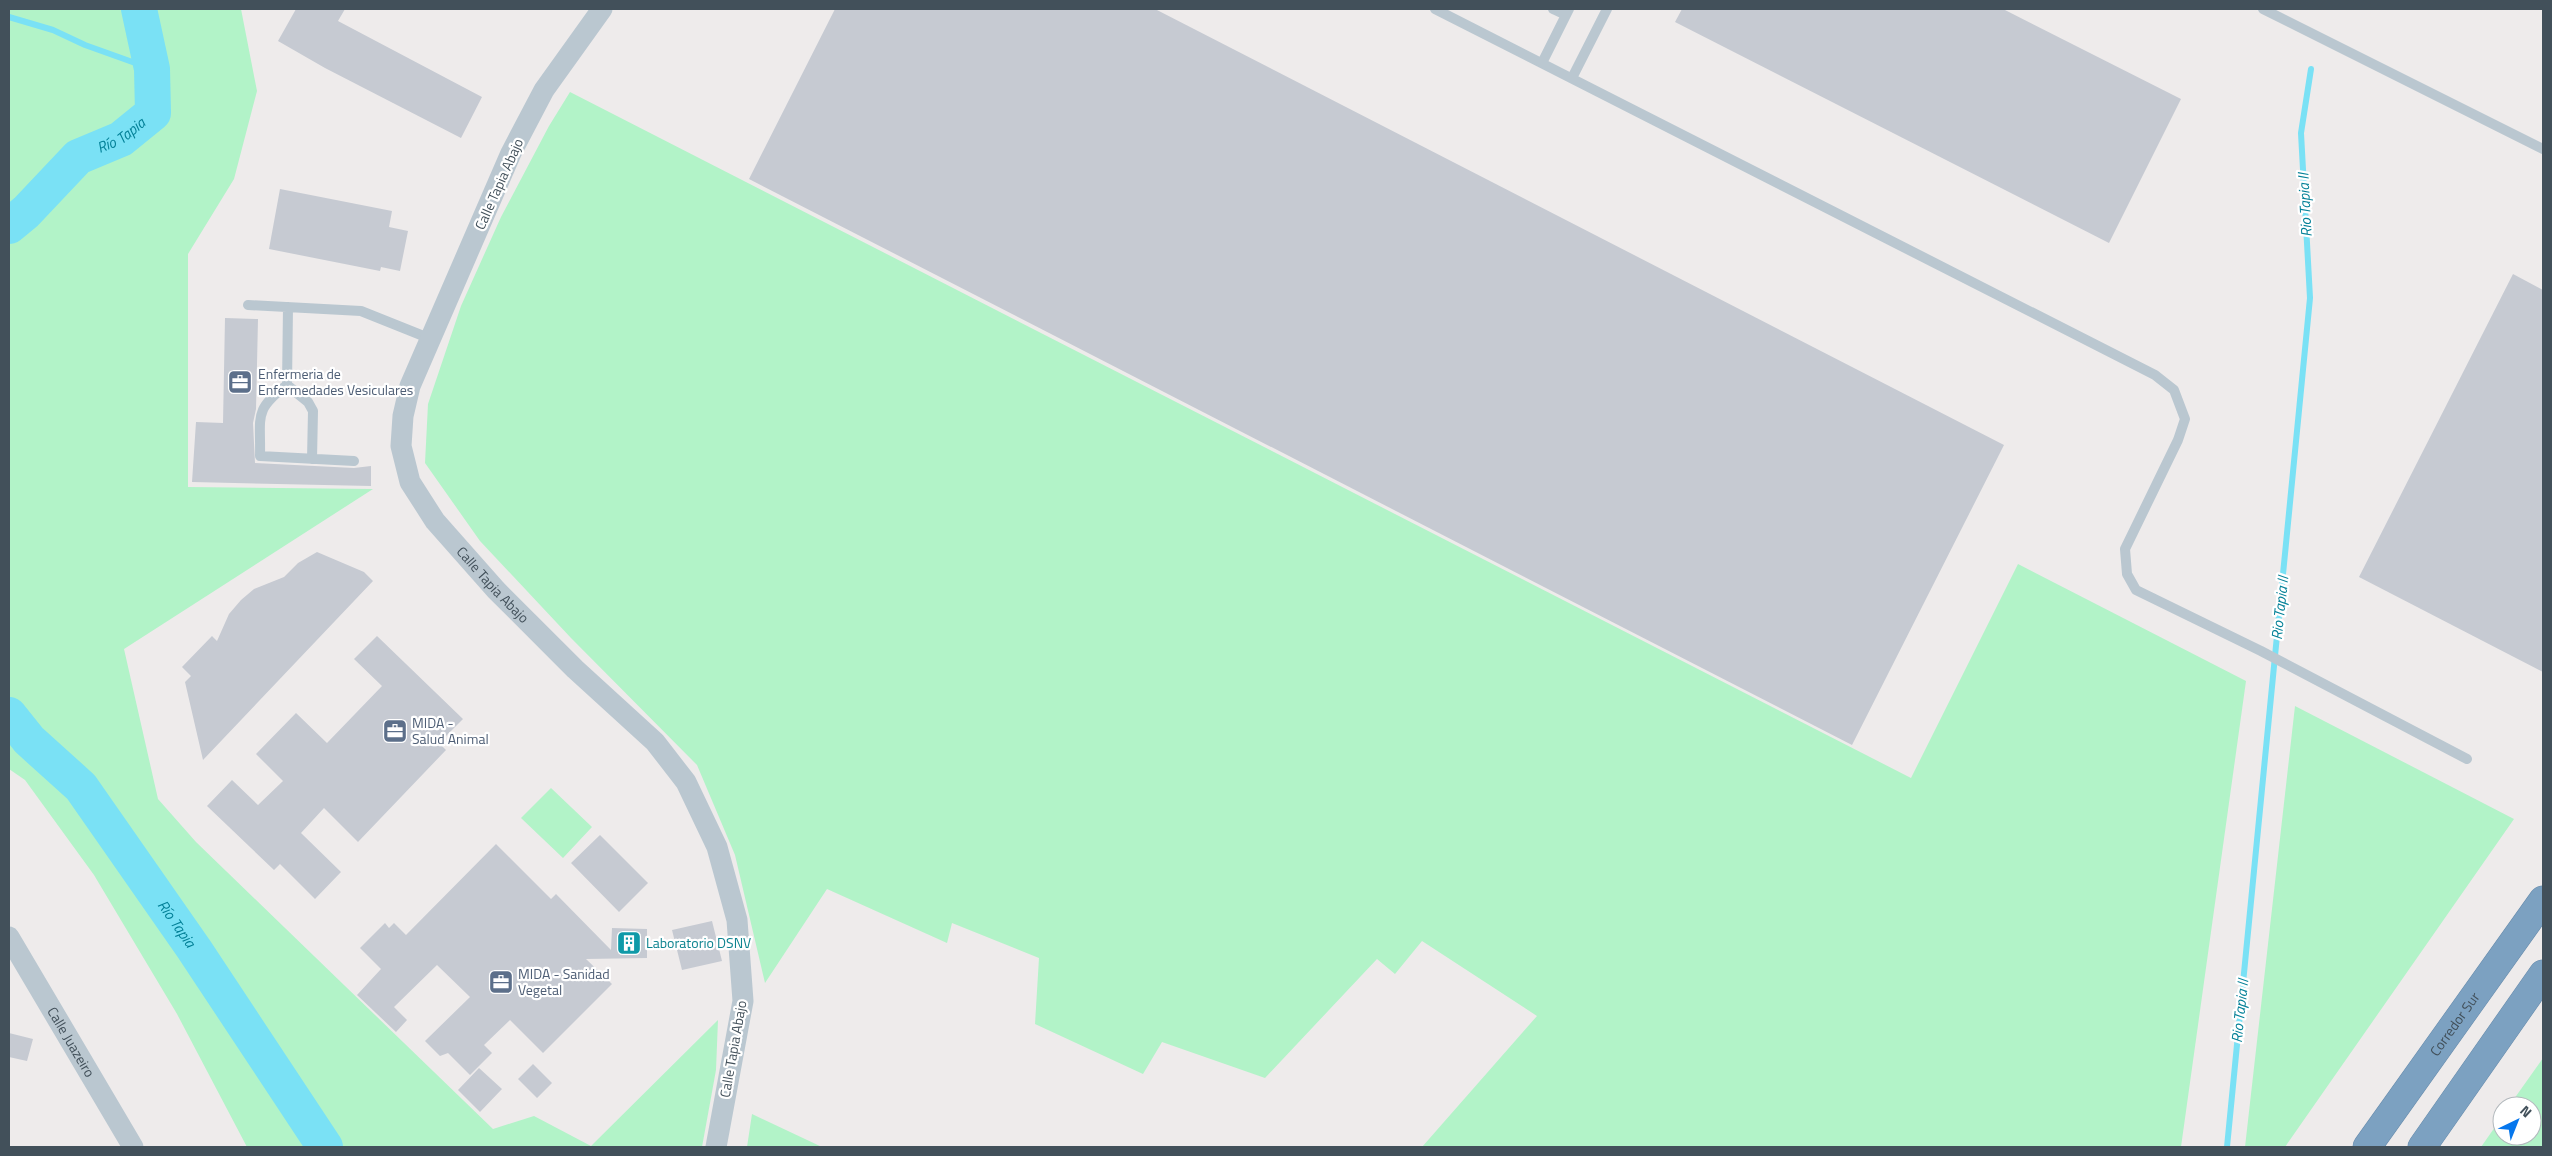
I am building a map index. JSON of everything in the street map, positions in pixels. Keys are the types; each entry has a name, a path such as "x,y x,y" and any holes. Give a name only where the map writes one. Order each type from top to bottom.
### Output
{"highway":[{"name":"Corredor Sur","path":"2367,1147 2543,900"},
{"path":"2422,1147 2543,974"}],"street":[{"name":"Calle Tapia Abajo","path":"602,9 544,90 511,153 410,386 403,416 401,446 410,482 435,521 496,590 576,669 655,742 686,782 716,847 737,920 743,1001 716,1147"},
{"name":"Calle Juazeiro","path":"11,949 133,1147"}],"lane":[{"path":"1435,9 2156,375 2174,390 2185,419 2178,440 2125,549 2126,574 2136,590 2261,651 2467,759"},
{"path":"1542,63 1567,12 1553,9"},
{"path":"1572,78 1607,9"},
{"path":"2263,9 2543,149"},
{"path":"248,305 361,311 431,339"},
{"path":"287,385 288,307"},
{"path":"287,385 308,402 313,410 312,459"},
{"path":"287,385 270,397 262,408 260,456 354,462"}],"green space":[{"path":"9,9 241,9 257,91 234,179 188,254 188,487 373,489 124,649 158,799 196,842 493,1129 534,1116 591,1146 718,1020 716,1070 702,1147 247,1147 177,1014 94,875 25,780 9,769"},
{"path":"570,92 1911,778 2018,564 2246,681 2181,1147 1422,1147 1537,1016 1422,941 1395,974 1377,959 1265,1078 1162,1042 1143,1074 1035,1024 1039,958 952,923 947,943 827,889 765,983 735,855 697,765 571,638 480,541 425,463 428,404 461,306 501,217 549,126"},
{"path":"2295,706 2514,819 2285,1147 2245,1147"},
{"path":"551,788 592,827 563,858 521,818"},
{"path":"2543,1058 2543,1147 2481,1147 2492,1131 2492,1146 2542,1146 2542,1096 2516,1096"},
{"path":"752,1114 822,1147 747,1147"}],"building":[{"path":"296,9 345,9 338,21 482,97 461,138 325,68 278,41"},
{"path":"835,9 1155,9 2004,445 1852,745 749,179"},
{"path":"1682,9 2003,9 2181,99 2109,243 1675,22"},
{"path":"280,189 392,211 389,227 408,231 400,271 381,267 380,271 269,249"},
{"path":"2513,274 2543,290 2543,672 2359,577"},
{"path":"225,318 258,319 256,409 253,423 255,463 354,468 371,466 371,486 192,482 196,422 223,423"},
{"path":"317,552 364,572 373,581 203,760 185,682 191,676 182,667 212,636 217,641 229,614 241,600 254,589 284,577 298,563"},
{"name":"MIDA - Salud Animal","path":"377,636 463,719 439,743 446,750 358,842 324,808 301,833 341,872 315,899 280,864 274,870 207,806 232,780 258,805 283,781 256,754 296,713 327,743 382,686 354,659"},
{"path":"600,835 648,883 619,912 571,863"},
{"path":"496,844 551,899 556,894 611,950 612,928 647,929 647,958 586,959 612,984 543,1053 510,1020 484,1045 492,1053 470,1075 448,1053 440,1056 425,1041 470,997 437,965 394,1007 407,1020 396,1032 357,995 381,969 360,948 385,923 389,928 394,923 406,935"},
{"path":"712,921 722,961 682,970 672,930"},
{"path":"9,1033 33,1039 27,1061 9,1057"},
{"path":"533,1064 552,1083 537,1098 518,1079"},
{"path":"479,1068 502,1089 480,1112 458,1090"}],"waterway":[{"name":"Río Tapia","path":"9,226 26,212 78,157 121,139 153,113 152,69 139,9"},
{"path":"9,17 53,30 85,45 152,69"},
{"name":"Rio Tapia II","path":"2227,1147 2310,298 2301,133 2311,69"},
{"name":"Río Tapia","path":"9,715 29,740 81,787 194,949 325,1147"}],"place":[{"name":"Enfermeria de Enfermedades Vesiculares","path":"240,382"},
{"name":"MIDA - Salud Animal","path":"395,731"},
{"name":"Laboratorio DSNV","path":"629,943"},
{"name":"MIDA - Sanidad Vegetal","path":"501,982"}]}
